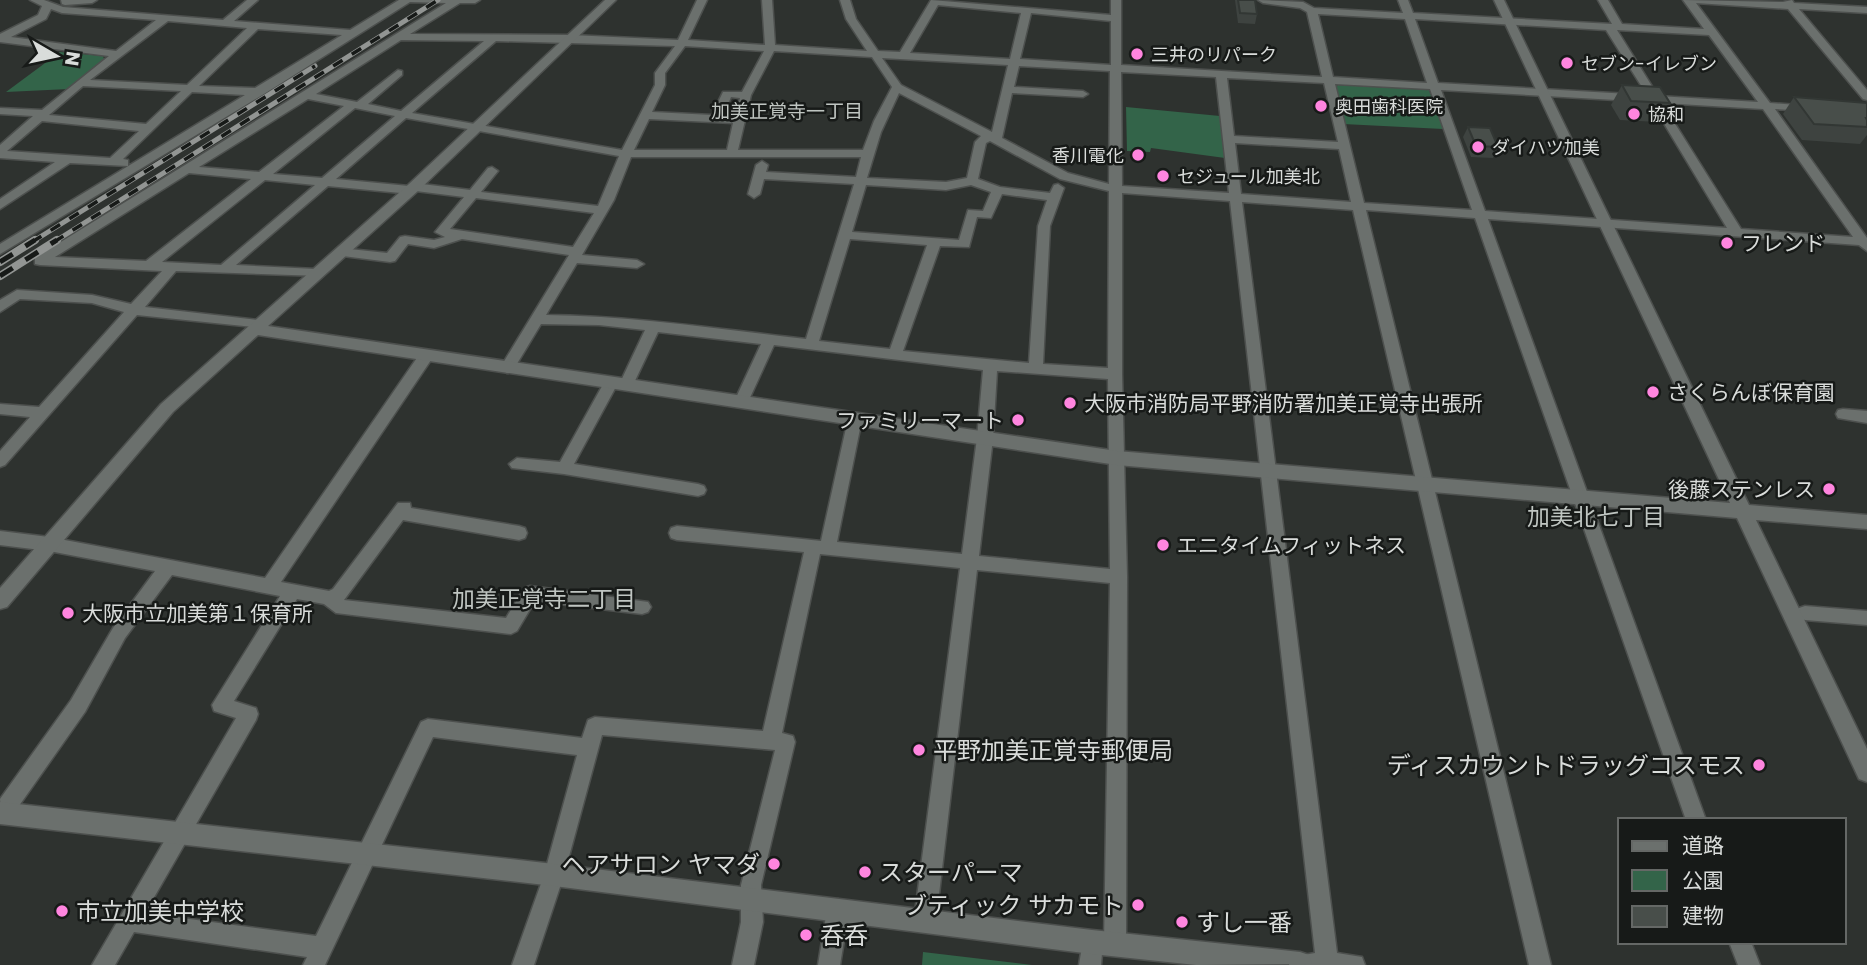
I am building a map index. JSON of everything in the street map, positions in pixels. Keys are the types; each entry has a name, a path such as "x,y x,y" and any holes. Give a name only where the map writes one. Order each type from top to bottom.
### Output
{"street":[{"path":"35,0 62,10 352,33"},
{"path":"48,4 92,0"},
{"path":"225,23 252,0"},
{"path":"0,250 406,0"},
{"path":"413,0 475,0"},
{"path":"0,601 167,408 413,188 611,0"},
{"path":"507,368 602,209 660,85 660,73 682,43 702,0"},
{"path":"732,152 746,95 770,49 767,0"},
{"path":"845,0 851,19 897,87 1064,176 1116,189 1866,243"},
{"path":"1099,951 1119,578 1115,374 1116,0"},
{"path":"1263,0 1303,5 1312,11 1711,32"},
{"path":"1403,0 1695,818"},
{"path":"1499,0 1867,772"},
{"path":"1603,0 1614,27 1654,99 1736,232"},
{"path":"1688,0 1788,3 1867,10"},
{"path":"1688,0 1866,243"},
{"path":"316,273 40,261 456,1"},
{"path":"904,54 935,1 1116,18"},
{"path":"1788,3 1867,97"},
{"path":"0,39 42,17 48,4"},
{"path":"972,181 981,142 993,136 1008,89 1027,10"},
{"path":"1312,11 1326,80 1540,965"},
{"path":"0,152 40,115 166,18"},
{"path":"113,162 256,25"},
{"path":"401,37 571,38 904,54 1817,109"},
{"path":"225,268 494,37"},
{"path":"0,39 119,54"},
{"path":"149,266 398,73"},
{"path":"1221,75 1326,963"},
{"path":"80,83 260,92"},
{"path":"811,346 878,118 897,87"},
{"path":"1008,89 1083,94"},
{"path":"716,119 727,93 746,95"},
{"path":"306,95 477,129 626,154 867,153"},
{"path":"0,111 148,128"},
{"path":"645,115 738,120"},
{"path":"1229,139 1342,146"},
{"path":"0,152 140,164"},
{"path":"754,194 765,152"},
{"path":"0,205 66,159"},
{"path":"186,169 326,183 413,188 602,209"},
{"path":"492,171 441,232 637,264"},
{"path":"759,175 946,186 972,181 998,190 1054,197"},
{"path":"1036,367 1044,226 1064,176"},
{"path":"845,235 964,244 972,213 987,215 998,190"},
{"path":"340,252 390,258 405,240 434,244 462,235"},
{"path":"895,354 935,242"},
{"path":"0,461 172,267"},
{"path":"0,307 17,294 92,299 135,310 256,327 426,356 1117,458 1867,522"},
{"path":"535,319 599,320 654,325 990,366 1115,374"},
{"path":"564,468 654,325"},
{"path":"741,402 769,341"},
{"path":"269,586 426,356"},
{"path":"925,920 985,438 990,366"},
{"path":"0,409 43,413"},
{"path":"1843,414 1867,416"},
{"path":"771,739 855,419"},
{"path":"517,464 564,468 698,490"},
{"path":"0,538 49,544 329,598 339,594 402,510 519,533"},
{"path":"677,533 1119,578"},
{"path":"168,567 120,633 78,706 1,813 925,920 1099,951 1354,965"},
{"path":"103,965 249,714 221,705 293,590"},
{"path":"329,598 336,606 511,626 530,593 642,607"},
{"path":"1805,613 1867,618"},
{"path":"523,965 554,875 595,726 786,742 751,885 752,922 743,965"},
{"path":"129,920 318,956 428,728 589,748"},
{"path":"829,965 838,910"},
{"path":"1741,944 1749,965"}],"green space":[{"path":"60,52 103,56 104,59 69,89 6,92"},
{"path":"1338,85 1429,90 1443,129 1343,124 1334,88"},
{"path":"1126,107 1220,116 1225,158 1151,148 1150,152 1127,151"},
{"path":"923,952 1032,965 922,965"}],"building":[{"path":"1238,0 1255,0 1257,14 1240,13"},
{"path":"1622,85 1660,87 1670,103 1631,101"},
{"path":"1794,97 1867,103 1867,127 1814,124"},
{"path":"1468,127 1490,128 1498,147 1476,146"}],"railway":[{"path":"54,242 438,0"},
{"path":"32,242 315,66"},
{"path":"0,262 35,240"},
{"path":"0,276 57,240"}],"place":[{"name":"三井のリパーク","path":"1137,54"},
{"name":"セブン-イレブン","path":"1567,63"},
{"name":"奥田歯科医院","path":"1321,106"},
{"name":"協和","path":"1634,114"},
{"name":"ダイハツ加美","path":"1478,147"},
{"name":"香川電化","path":"1138,155"},
{"name":"セジュール加美北","path":"1163,176"},
{"name":"フレンド","path":"1727,243"},
{"name":"さくらんぼ保育園","path":"1653,392"},
{"name":"大阪市消防局平野消防署加美正覚寺出張所","path":"1070,403"},
{"name":"ファミリーマート","path":"1018,420"},
{"name":"後藤ステンレス","path":"1829,489"},
{"name":"エニタイムフィットネス","path":"1163,545"},
{"name":"大阪市立加美第１保育所","path":"68,613"},
{"name":"平野加美正覚寺郵便局","path":"919,750"},
{"name":"ディスカウントドラッグコスモス","path":"1759,765"},
{"name":"ヘアサロン ヤマダ","path":"774,864"},
{"name":"スターパーマ","path":"865,872"},
{"name":"ブティック サカモト","path":"1138,905"},
{"name":"市立加美中学校","path":"62,911"},
{"name":"すし一番","path":"1182,922"},
{"name":"呑呑","path":"806,935"}],"district":[{"name":"加美正覚寺一丁目","path":"787,111"},
{"name":"加美北七丁目","path":"1596,517"},
{"name":"加美正覚寺二丁目","path":"544,599"}]}
